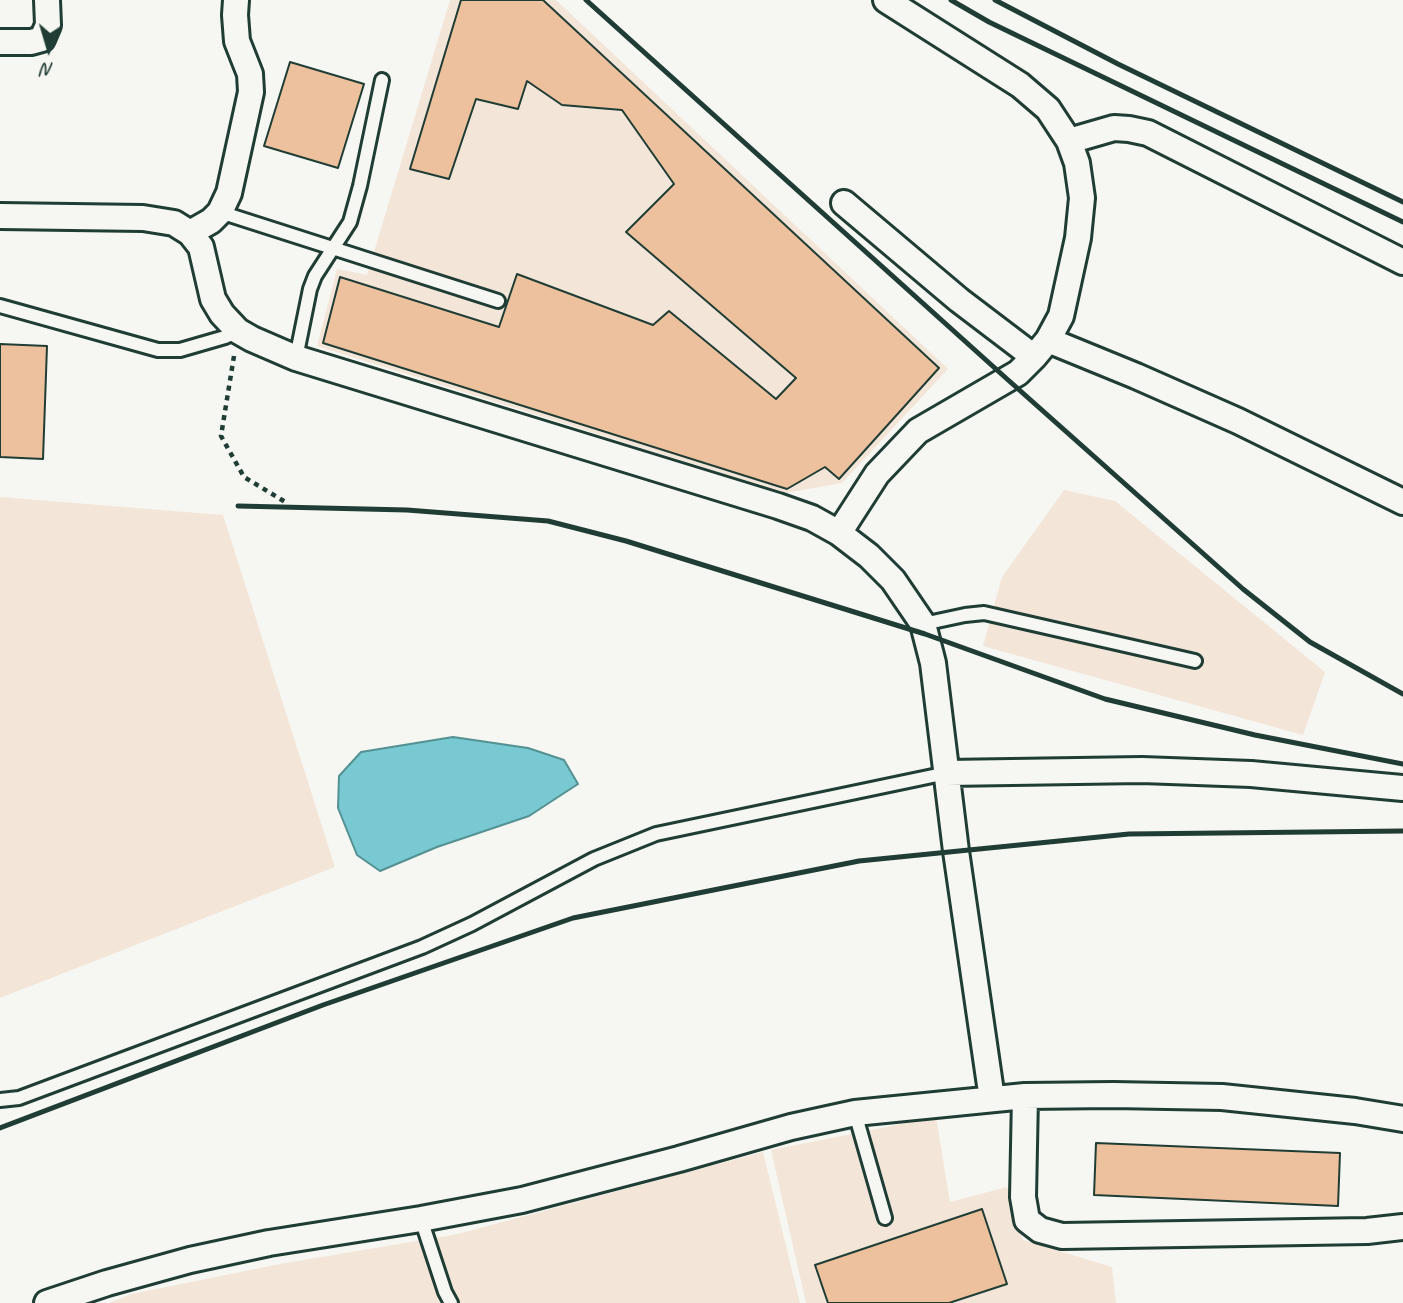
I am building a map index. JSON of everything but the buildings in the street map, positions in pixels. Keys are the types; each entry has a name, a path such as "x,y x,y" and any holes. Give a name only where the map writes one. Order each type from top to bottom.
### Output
{"street":[{"path":"0,42 31,42 42,39 48,25 47,0"},
{"path":"190,233 211,221 220,212 229,193 251,92 250,74 237,41 236,0"},
{"path":"839,533 877,474 918,431 1018,373 1041,349 1061,316 1078,238 1081,211 1077,163 1069,141 1048,109 1020,85 886,0"},
{"path":"1069,141 1114,128 1148,133 1403,262"},
{"path":"844,203 960,300 1041,349 1136,376 1238,421 1403,502"},
{"path":"0,216 143,219 174,223 190,233 201,247 213,299 222,314 238,331 252,339 296,358 778,506 839,533 869,556 893,580 922,624 933,663 956,851 992,1099"},
{"path":"947,773 1142,770 1251,774 1403,788"},
{"path":"47,1303 190,1260 269,1242 421,1219 522,1200 791,1127 855,1113 1025,1096 1112,1095 1222,1097 1355,1111 1403,1119"},
{"path":"1025,1096 1023,1197 1027,1220 1040,1230 1062,1236 1367,1231 1403,1227"}],"lane":[{"path":"296,358 315,276 350,222 382,80"},
{"path":"220,212 498,301"},
{"path":"0,306 158,351 180,350 238,331"},
{"path":"922,624 984,613 1195,661"},
{"path":"0,1100 19,1098 422,947 472,924 594,859 656,834 947,773"},
{"path":"855,1113 885,1218"},
{"path":"421,1219 451,1303"}],"path":[{"path":"238,331 221,436 244,477 287,503"}],"shaded area":[{"path":"450,0 556,0 948,369 842,483 786,493 317,346 337,269 367,275"},
{"path":"1064,490 1115,501 1325,672 1303,735 983,646 1002,577"},
{"path":"0,497 223,515 335,867 0,998"},
{"path":"936,1117 950,1202 1007,1187 1023,1240 1112,1267 1116,1303 806,1303 771,1150"},
{"path":"763,1152 800,1303 109,1303 131,1294 280,1264 458,1234"}],"water":[{"path":"453,737 528,748 564,760 578,784 529,816 437,847 380,871 357,855 338,808 339,776 361,752"}],"railway":[{"path":"586,0 1243,589 1310,642 1403,694"},
{"path":"951,0 989,22 1403,222"},
{"path":"995,0 1118,64 1403,202"},
{"path":"238,506 407,510 548,521 626,541 925,634 1105,699 1255,735 1403,764"},
{"path":"0,1128 323,1005 573,918 859,861 1129,834 1403,831"}]}
